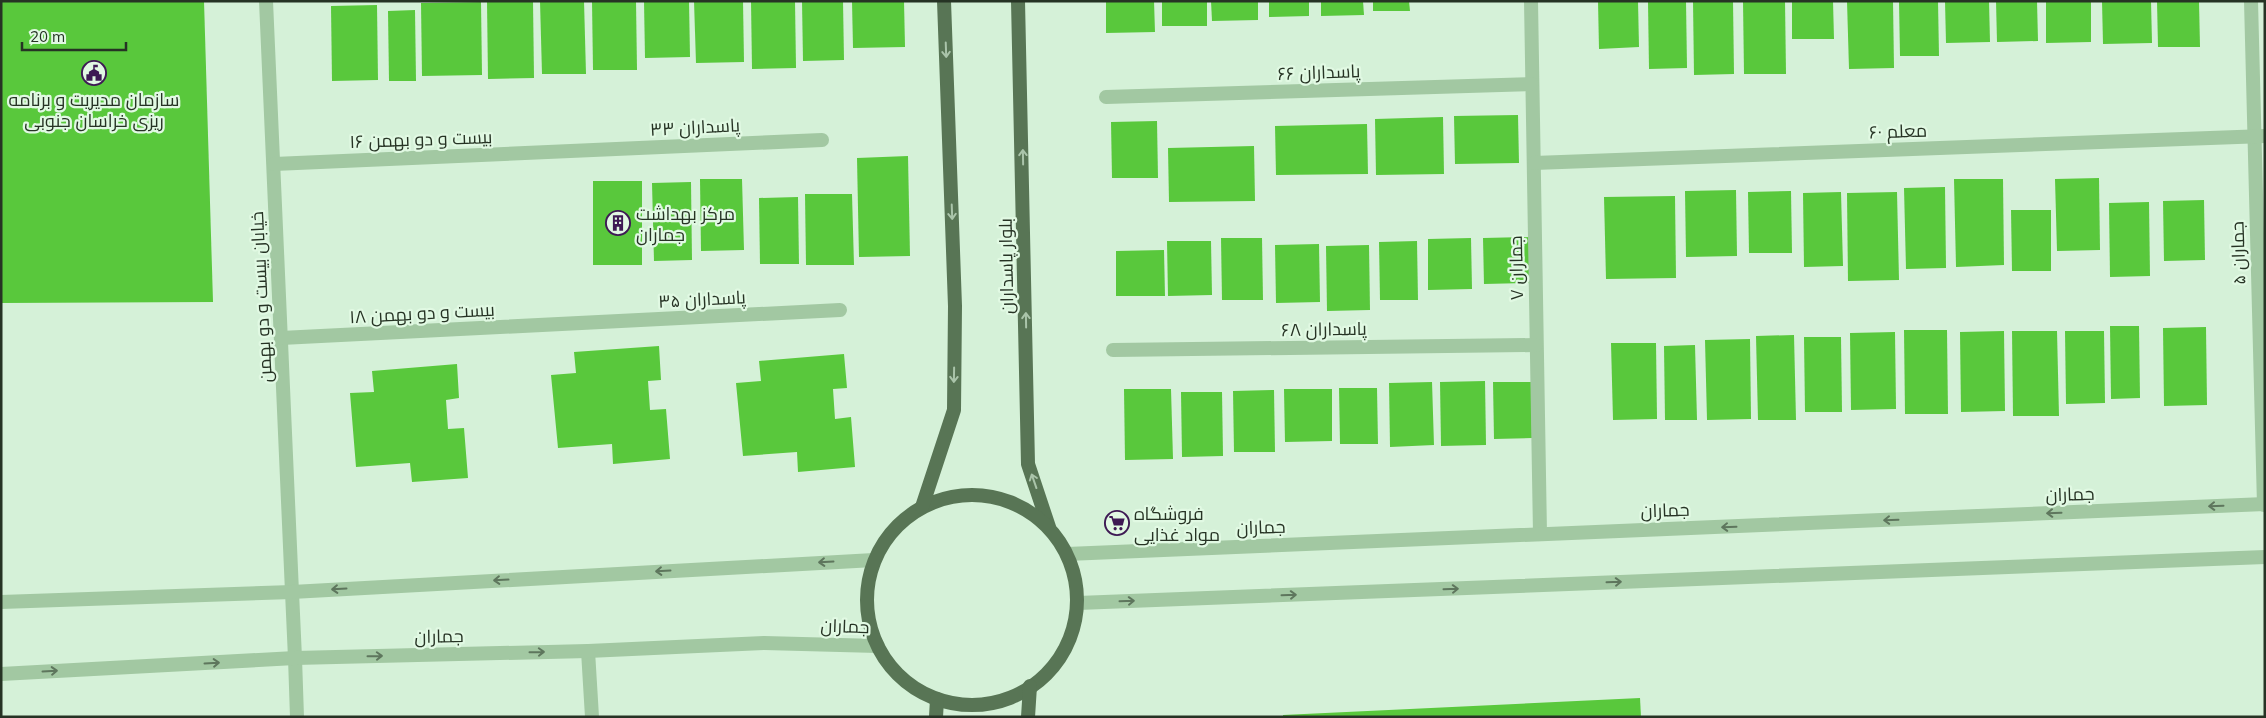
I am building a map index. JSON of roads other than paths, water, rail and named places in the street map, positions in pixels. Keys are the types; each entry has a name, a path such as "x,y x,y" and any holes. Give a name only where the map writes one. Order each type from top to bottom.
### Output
{"main road":[{"path":"922,507 954,410 955,306 944,1"},
{"name":"بلوار پاسداران","path":"1018,1 1028,464 1050,528"},
{"path":"956,495 991,496 1024,508 1050,528 1067,554 1076,578 1078,603 1073,631 1061,658 1041,679 1016,695 991,703 964,704 937,699 913,686 893,668 878,646 868,618 867,588 874,560 892,532 902,521 922,507 956,495"},
{"path":"1028,717 1030,686"},
{"path":"936,717 937,699"}],"street":[{"name":"خیابان بیست و دو بهمن","path":"266,1 297,717"},
{"name":"جماران ۷","path":"1531,1 1540,534"},
{"name":"جماران ۵","path":"2251,1 2259,136 2264,504"},
{"name":"پاسداران ۶۶","path":"1106,97 1532,84"},
{"name":"معلم ۶۰","path":"1534,163 2259,136"},
{"name":"پاسداران ۳۳","path":"570,152 822,140"},
{"name":"بیست و دو بهمن ۱۶","path":"274,164 570,152"},
{"name":"پاسداران ۳۵","path":"565,325 840,310"},
{"name":"بیست و دو بهمن ۱۸","path":"281,338 565,325"},
{"name":"پاسداران ۶۸","path":"1113,350 1536,345"},
{"name":"جماران","path":"1067,554 2264,504"},
{"path":"1078,603 2265,557"},
{"path":"1,602 292,592 874,560"},
{"name":"جماران","path":"1,674 295,658 588,651 764,643 878,646"},
{"path":"588,651 592,717"}],"place":[{"name":"سازمان مدیریت و برنامه ریزی خراسان جنوبی","path":"94,73"},
{"name":"مرکز بهداشت جماران","path":"618,223"},
{"name":"فروشگاه مواد غذایی","path":"1117,523"}]}
